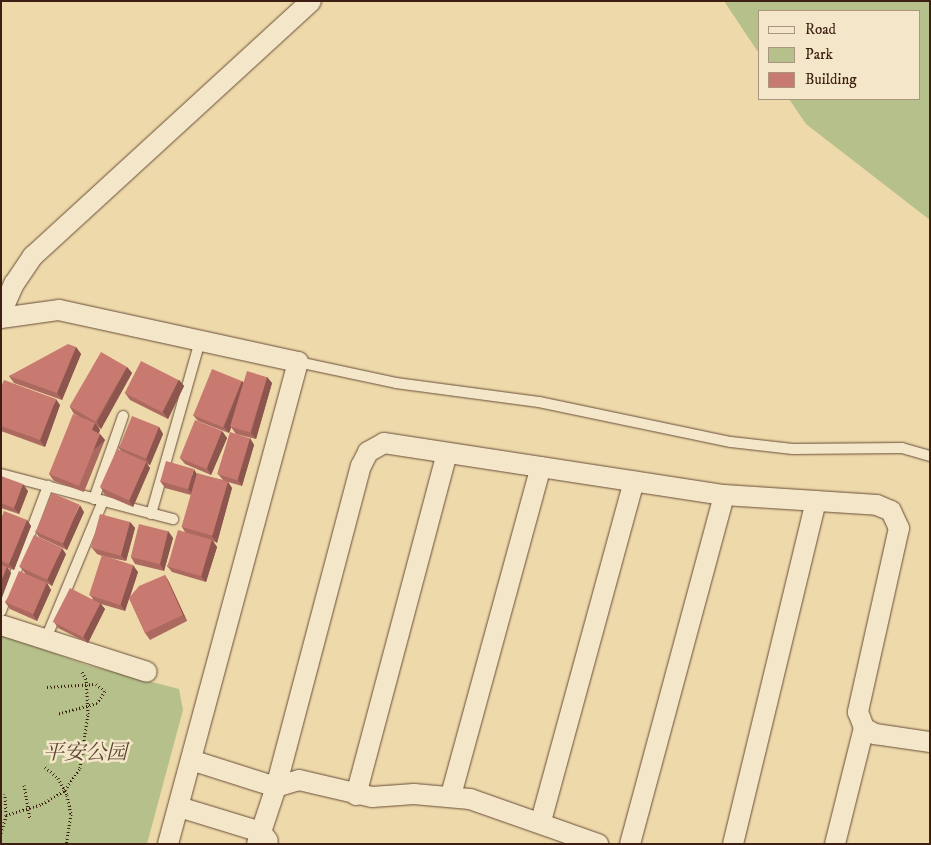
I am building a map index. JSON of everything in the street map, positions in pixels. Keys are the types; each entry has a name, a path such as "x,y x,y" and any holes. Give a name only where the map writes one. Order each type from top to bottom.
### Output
{"street":[{"path":"1,312 14,284 33,256 311,1"},
{"path":"1,318 59,310 298,362 168,844"},
{"path":"179,807 263,840 361,466 368,452 384,443 724,495 877,505 891,511 899,528 858,712 864,728 835,844"},
{"path":"356,795 447,452"},
{"path":"451,796 541,467"},
{"path":"541,822 634,481"},
{"path":"630,844 724,495"},
{"path":"733,844 816,501"},
{"path":"1,625 45,642 147,672"},
{"path":"864,728 875,734 930,742"},
{"path":"191,760 276,787 299,780 356,795 451,796 541,822 598,844"}],"lane":[{"path":"151,514 200,341"},
{"path":"298,362 396,383 539,402 731,442 793,449 902,448 930,456"},
{"path":"45,642 98,500 123,416"},
{"path":"1,474 173,519"},
{"path":"1,610 48,486"}],"path":[{"path":"6,815 30,809 65,790 80,768 88,706 86,684 71,649"},
{"path":"47,687 96,684 105,691 97,703 57,714"},
{"path":"45,767 65,790 71,814 66,844"},
{"path":"24,785 30,809 30,818"},
{"path":"1,833 6,815 5,794"}],"green space":[{"path":"724,1 930,1 930,220 806,124 790,100 921,100 921,10 758,10 758,52"},
{"name":"平安公园","path":"1,634 87,665 179,689 183,710 147,844 1,844"}],"building":[{"path":"68,344 76,347 57,393 9,376"},
{"path":"101,352 127,367 95,422 70,407"},
{"path":"141,361 178,380 162,412 125,393"},
{"path":"212,369 242,381 223,427 193,415"},
{"path":"247,371 267,377 250,433 230,426"},
{"path":"4,380 56,399 40,440 1,426 1,387"},
{"path":"73,414 95,423 92,430 100,434 79,486 49,474"},
{"path":"132,416 159,427 146,458 119,448"},
{"path":"195,420 222,431 207,469 180,458"},
{"path":"230,432 250,438 237,480 217,474"},
{"path":"117,449 146,462 129,500 100,487"},
{"path":"166,461 194,469 188,489 160,481"},
{"path":"197,473 228,482 212,536 182,527"},
{"path":"1,476 23,484 14,508 1,503"},
{"path":"52,493 80,505 63,543 36,532"},
{"path":"4,511 27,520 9,564 1,561 1,519"},
{"path":"100,514 130,522 121,556 91,548"},
{"path":"139,524 168,531 160,564 131,557"},
{"path":"178,530 212,540 201,576 168,567"},
{"path":"34,535 62,548 47,580 19,567"},
{"path":"102,555 133,565 120,605 89,595"},
{"path":"1,565 7,567 1,581"},
{"path":"19,571 47,583 33,614 6,602"},
{"path":"165,575 183,615 145,633 129,598 139,586"},
{"path":"70,588 100,603 83,637 53,622"}]}
